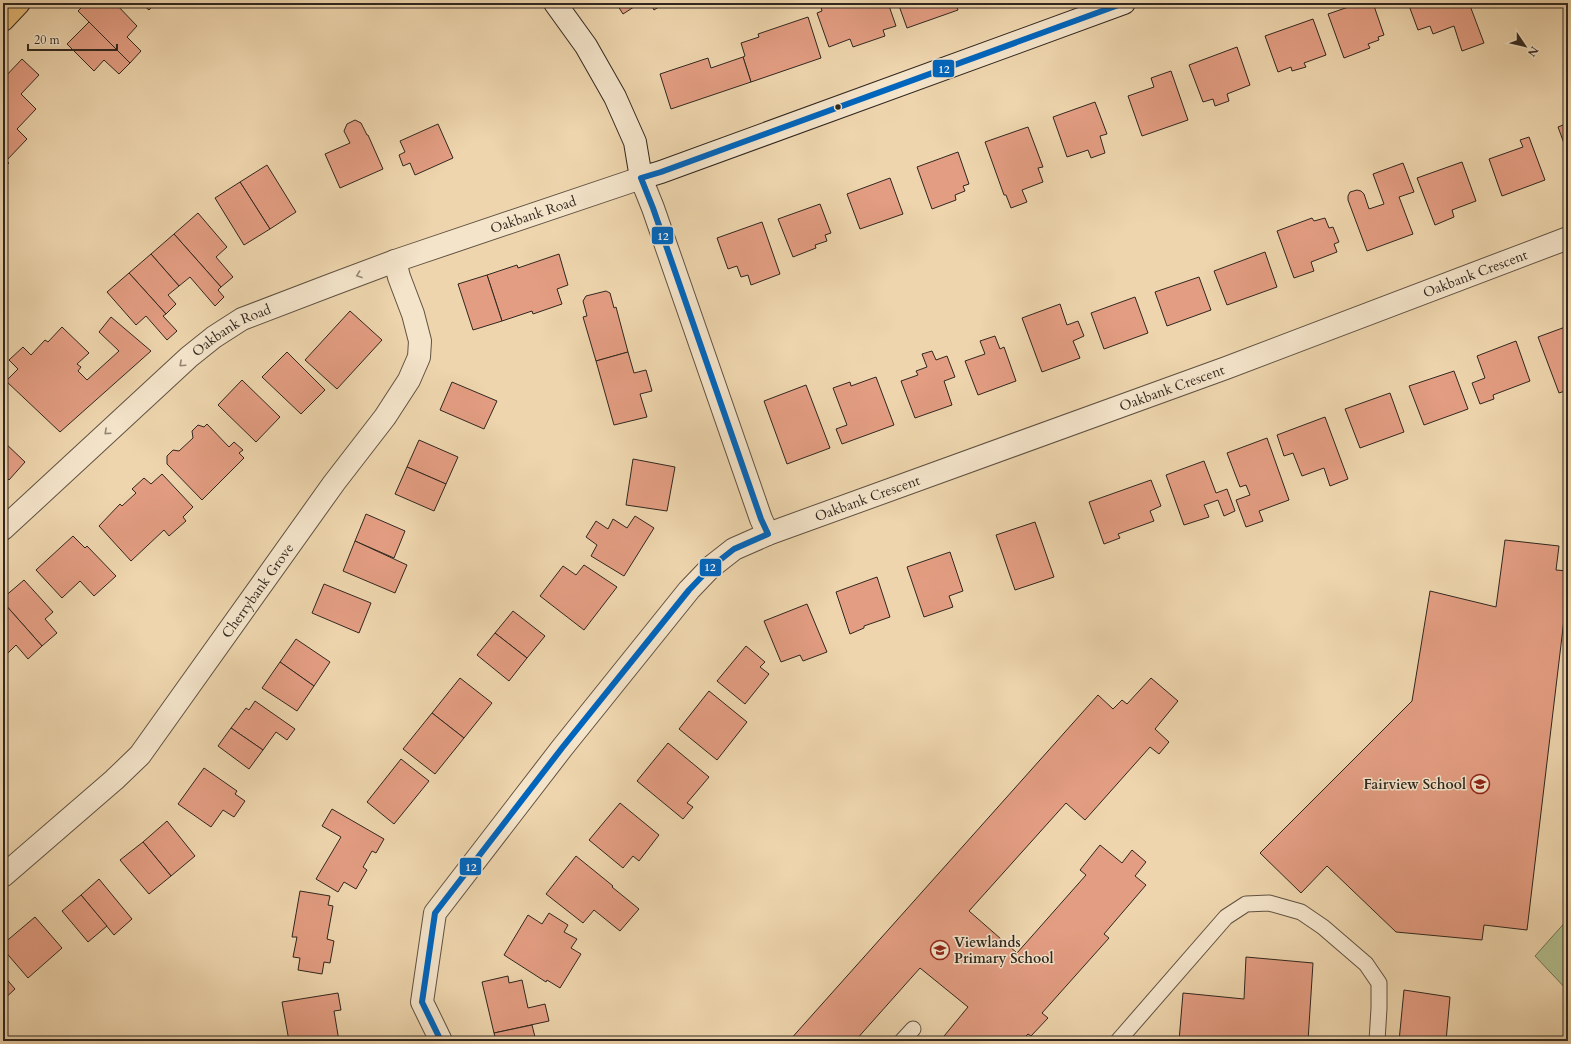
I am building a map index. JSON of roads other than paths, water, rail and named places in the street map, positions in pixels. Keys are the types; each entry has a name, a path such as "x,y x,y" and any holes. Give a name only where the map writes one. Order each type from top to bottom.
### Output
{"main road":[{"path":"3,20 19,3"}],"street":[{"path":"555,3 586,46 615,98 635,142 641,178 653,208 758,511 768,534"},
{"name":"Oakbank Road","path":"3,529 189,356 214,337 242,319 395,261 669,169 1124,3"},
{"name":"Oakbank Crescent","path":"440,1041 422,1002 435,913 562,748 689,590 711,567 734,549 768,534 1226,368 1568,238"},
{"name":"Cherrybank Grove","path":"3,876 104,789 140,755 334,483 398,398 416,365 420,349 413,314 399,277 395,261"}],"lane":[{"path":"1118,1041 1226,917 1246,904 1269,903 1301,912 1322,927 1366,964 1379,983 1377,1041"},
{"path":"902,1041 913,1029"}],"place":[{"name":"Fairview School","path":"1480,784"},
{"name":"Viewlands Primary School","path":"940,950"}]}
